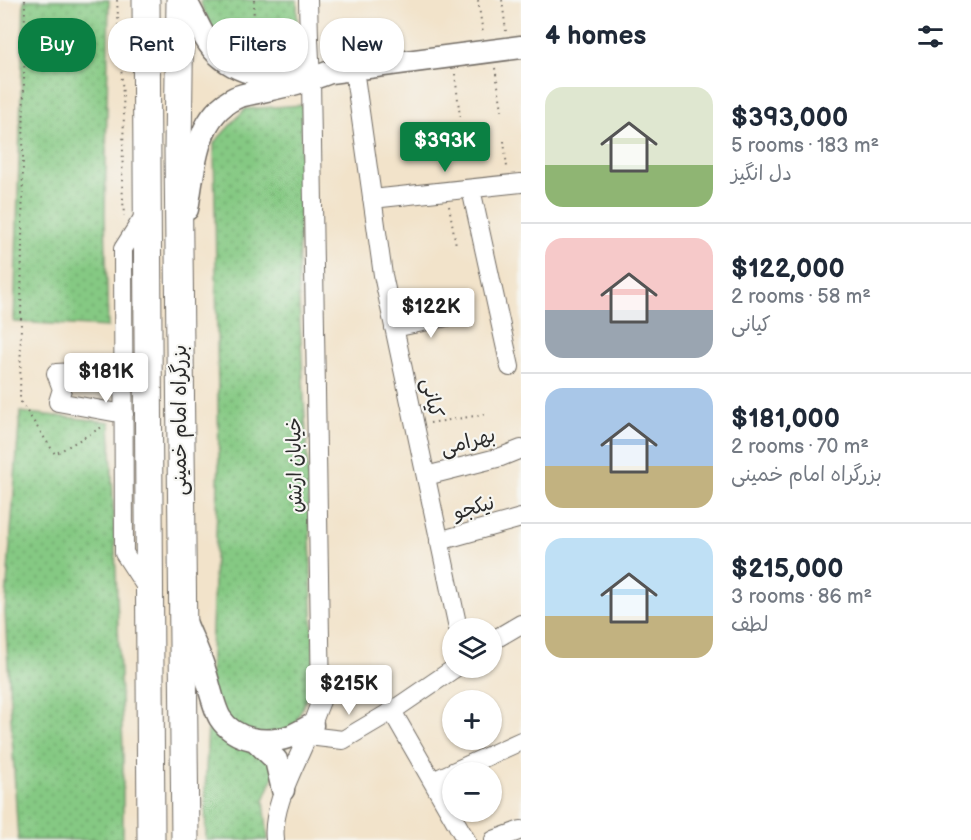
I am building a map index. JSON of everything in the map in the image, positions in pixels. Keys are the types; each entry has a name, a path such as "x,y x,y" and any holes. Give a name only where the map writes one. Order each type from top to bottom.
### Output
{"highway":[{"name":"بزرگراه امام خمینی","path":"146,0 135,217 150,594 151,840"},
{"name":"بزرگراه امام خمینی","path":"180,0 178,150 185,840"}],"main road":[{"path":"185,0 212,48 225,60 239,68 259,74 320,72"},
{"path":"404,62 502,50"},
{"path":"179,252 196,153 206,124 217,111 236,98 317,72"},
{"path":"182,613 203,666 219,716 228,728 240,736 270,741 310,731"},
{"path":"255,740 276,760 283,790"}],"street":[{"name":"خیابان ارتش","path":"275,840 274,830 283,790 321,701 317,72 309,39 308,0"},
{"name":"کیانی","path":"354,72 383,275 456,618"},
{"path":"372,199 515,184"},
{"path":"471,189 509,368"},
{"path":"135,217 123,249 124,553 150,594"},
{"path":"394,328 461,314"},
{"path":"123,373 56,373 62,389 58,402 124,414"},
{"name":"بهرامی","path":"426,476 501,457 521,449"},
{"name":"نیکجو","path":"439,541 521,518"},
{"path":"502,635 521,624"},
{"path":"310,731 343,740 392,711 442,677"},
{"path":"392,711 466,840"},
{"path":"433,782 521,741"},
{"path":"494,840 521,830"}],"path":[{"path":"25,0 20,401 56,454 124,414"},
{"path":"117,0 124,113 123,182 135,217"},
{"path":"254,0 254,28 260,39 309,39"},
{"path":"478,0 502,50"},
{"path":"502,0 503,115"},
{"path":"453,56 460,117"},
{"path":"504,141 515,184"},
{"path":"447,191 456,245"},
{"path":"415,426 488,414"}],"green space":[{"path":"24,0 109,0 105,214 108,327 14,322 22,72 96,72 96,18 23,18"},
{"path":"201,0 297,0 297,18 208,18"},
{"path":"302,105 298,283 309,492 314,679 264,800 268,840 206,840 205,796 219,461 214,143 245,109"},
{"path":"20,412 110,422 123,749 123,840 18,840 5,612"}]}
